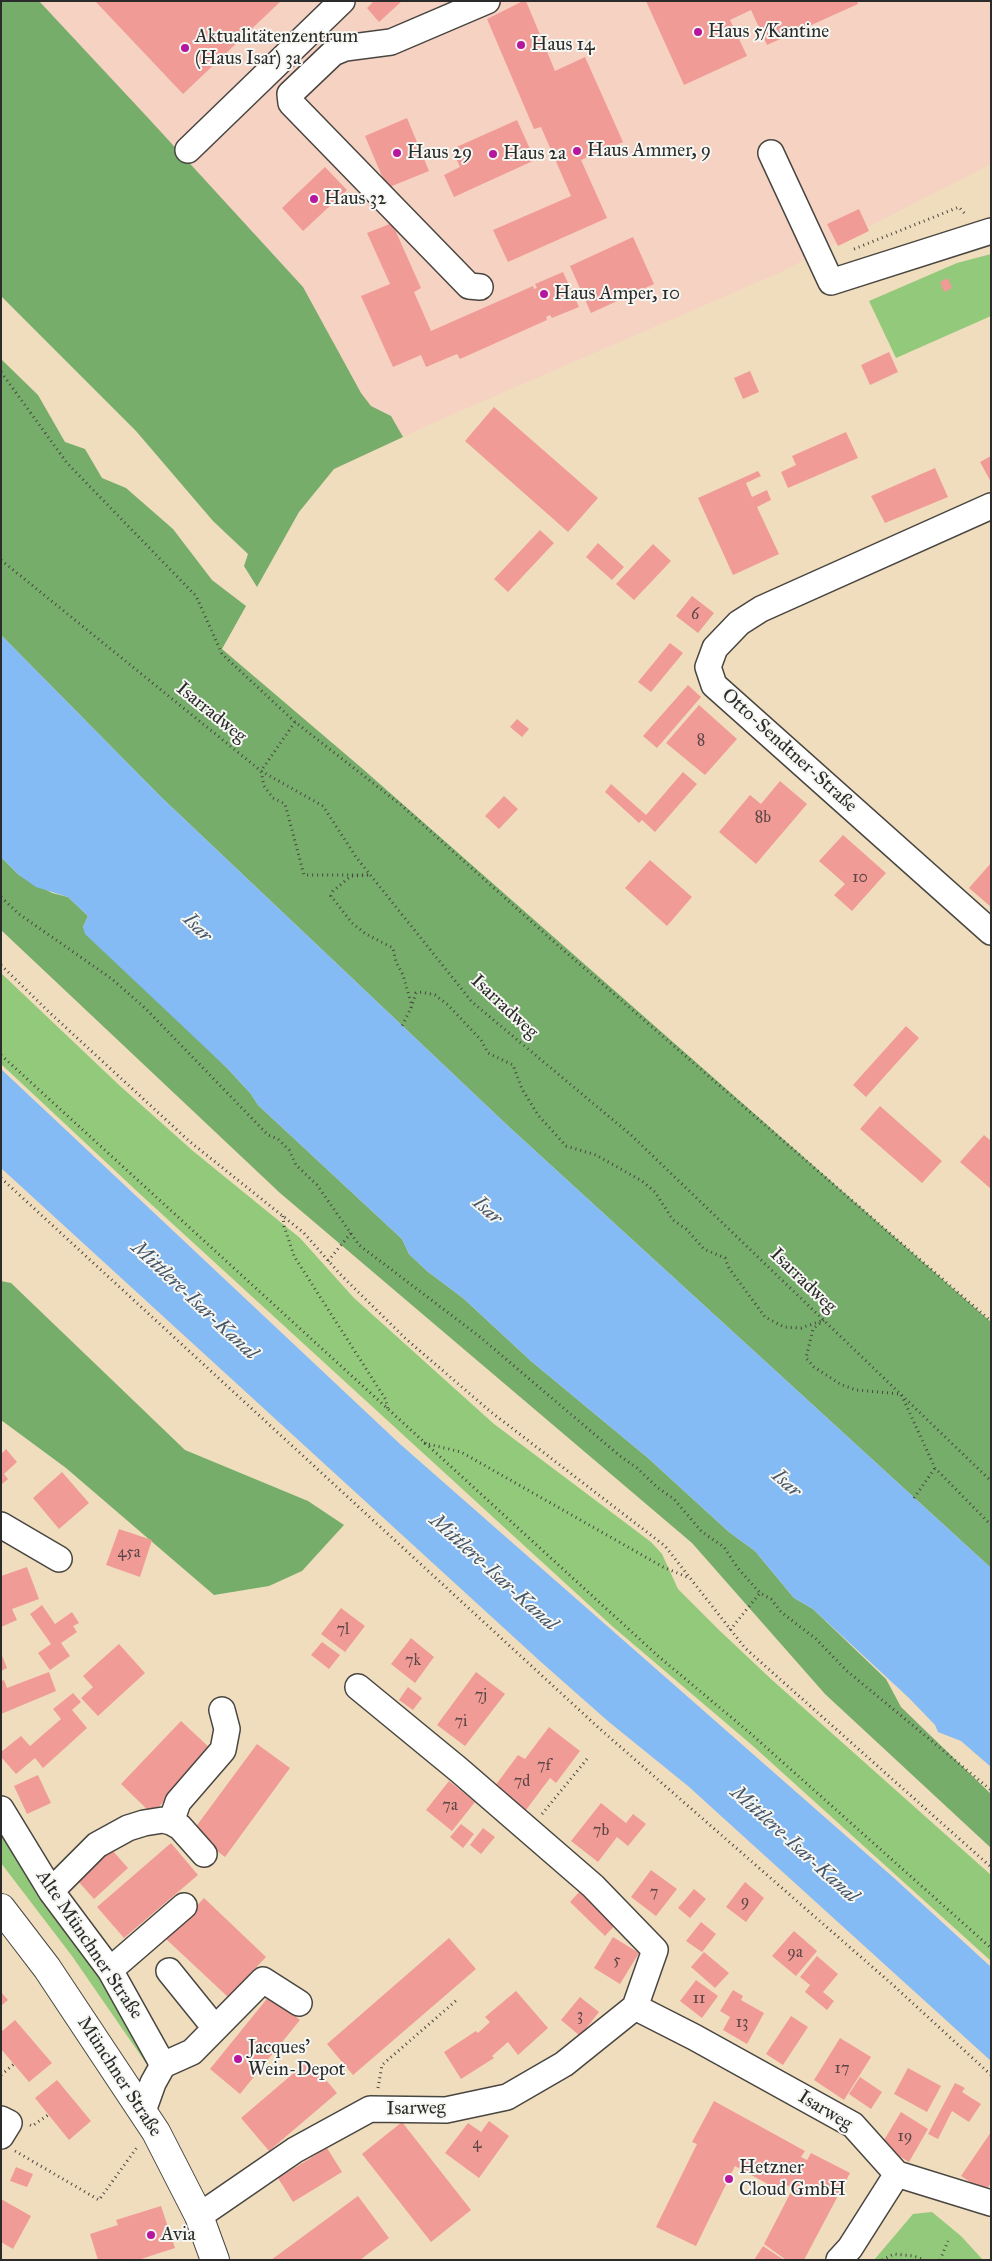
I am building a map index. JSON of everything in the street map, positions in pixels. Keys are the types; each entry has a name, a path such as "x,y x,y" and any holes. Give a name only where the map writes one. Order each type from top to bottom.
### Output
{"main road":[{"name":"Münchner Straße","path":"1,1908 47,1968 150,2122 199,2216 215,2260"}],"street":[{"path":"188,150 342,1"},
{"path":"480,287 469,286 291,103 290,94 333,53 345,48 391,42 487,1"},
{"path":"772,153 831,282 987,233"},
{"name":"Otto-Sendtner-Straße","path":"991,506 761,609 739,623 715,648 708,667 714,684 991,932"},
{"path":"1,1526 59,1559"},
{"path":"358,1687 593,1886 655,1950 635,2007"},
{"path":"171,1822 178,1802 223,1750 227,1729 222,1710"},
{"name":"Alte Münchner Straße","path":"1,1809 51,1891 110,1970 164,2065"},
{"path":"51,1891 97,1844 144,1823 163,1820 171,1822 180,1827 204,1854"},
{"path":"110,1970 184,1906"},
{"path":"168,1971 215,2028"},
{"path":"150,2122 153,2083 164,2065 192,2052 263,1980 299,2003"},
{"name":"Isarweg","path":"199,2216 295,2150 370,2109 446,2110 507,2097 564,2064 635,2007 694,2037 853,2125 897,2174"},
{"path":"839,2260 850,2248 897,2174 991,2203"}],"path":[{"path":"846,252 958,207 987,233"},
{"path":"1,372 67,463 196,596 222,654 295,722 401,805 561,948 991,1321"},
{"name":"Isarradweg","path":"1,560 261,770 322,806 370,875 472,1002 631,1135 991,1481"},
{"path":"295,722 261,770 264,786 273,798 284,804 304,875 370,875"},
{"path":"370,875 351,876 333,891 332,896 352,923 366,934 393,948 411,1008"},
{"path":"1,897 19,914 112,980 146,1009 268,1135 278,1139 290,1150 296,1164 317,1184 359,1245 480,1337 620,1456 637,1468 658,1488 674,1499 702,1532 724,1547 737,1567 760,1593 771,1599 781,1612 816,1639 847,1671 991,1790"},
{"path":"1,965 189,1141 304,1233 328,1261 406,1339 491,1412 658,1539 677,1560 730,1630 752,1654 991,1867"},
{"path":"402,1026 416,993 434,994 448,1005 481,1040 488,1053 513,1065 522,1089 538,1115 566,1146 596,1155 642,1181 655,1192 673,1220 686,1229 704,1249 725,1258 741,1285 765,1318 784,1327 801,1328 824,1320"},
{"path":"1,1055 658,1656 750,1733 991,1948"},
{"path":"1,1178 600,1729 893,1985 991,2075"},
{"path":"283,1216 284,1226 294,1256 386,1400 388,1411"},
{"path":"328,1261 351,1233"},
{"path":"824,1320 813,1329 806,1358 814,1367 840,1384 856,1390 901,1394 935,1468 991,1525"},
{"path":"423,1442 461,1452 663,1567 688,1577"},
{"path":"914,1498 935,1468"},
{"path":"730,1630 760,1593"},
{"path":"529,1830 587,1759"},
{"path":"377,2094 382,2064 458,1999"},
{"path":"1,2075 14,2064"},
{"path":"4,2126 15,2152 99,2200 139,2144 150,2122"},
{"path":"940,2260 948,2242"},
{"path":"882,2260 894,2254 914,2256 924,2260"}],"shaded area":[{"path":"1,1 991,1 991,164 781,272 435,422 335,469"}],"green space":[{"path":"1,1 39,1 150,120 303,287 361,393 371,406 391,416 403,437 334,469 299,512 257,587 244,566 248,554 213,521 136,431 1,296"},
{"path":"991,254 991,316 896,358 869,301 957,263"},
{"path":"1,359 38,395 65,442 85,449 102,478 126,488 173,529 212,580 246,606 222,649 364,770 991,1322 991,1568 507,1125 161,797 1,635"},
{"path":"1,857 19,875 52,893 68,897 88,916 83,927 228,1069 251,1094 258,1105 402,1239 409,1254 427,1271 463,1298 531,1361 648,1458 729,1532 755,1551 794,1598 813,1609 886,1679 901,1707 991,1794 991,1848 825,1694 692,1543 280,1193 1,930"},
{"path":"1,973 119,1085 193,1151 300,1238 354,1298 494,1424 651,1542 662,1554 678,1589 719,1630 771,1679 991,1875 991,1961 753,1746 612,1626 140,1194 1,1064"},
{"path":"1,1281 11,1283 185,1450 308,1501 344,1525 302,1571 269,1586 214,1595 66,1468 1,1420"},
{"path":"1,1829 98,1966 153,2070 148,2066 72,1956 1,1863"},
{"path":"932,2212 961,2236 983,2260 874,2260 913,2214"}],"water":[{"name":"Isar","path":"1,635 161,797 507,1125 991,1568 991,1767 961,1741 938,1732 935,1725 909,1698 813,1609 794,1598 755,1551 729,1532 648,1458 531,1361 463,1298 427,1271 409,1254 402,1239 258,1105 251,1094 228,1069 85,934 83,927 88,916 68,897 36,887 19,875 1,857"},
{"name":"Mittlere-Isar-Kanal","path":"1,1069 400,1444 894,1878 991,1967 991,2061 688,1786 609,1722 541,1662 1,1168"}],"building":[{"name":"Aktualitätenzentrum (Haus Isar) 3a","path":"95,1 281,1 183,94"},
{"path":"374,1 402,1 379,22 367,8"},
{"name":"Haus Ammer, 9","path":"526,1 555,71 585,57 623,142 581,160 607,218 508,262 493,230 571,196 541,127 534,129 487,19"},
{"name":"Haus 5/Kantine","path":"646,1 857,1 858,4 767,45 751,10 730,20 747,56 684,85"},
{"name":"Haus 29","path":"407,118 429,171 387,188 365,136"},
{"name":"Haus 2a","path":"517,120 535,160 454,197 444,175 460,167 452,149"},
{"name":"Haus 32","path":"325,167 347,190 303,231 282,208"},
{"path":"859,209 869,231 838,246 827,224"},
{"name":"Haus Amper, 10","path":"392,223 421,288 414,292 431,331 533,286 534,289 537,288 535,284 563,272 579,307 552,318 550,315 546,317 547,320 460,359 457,354 426,367 421,355 393,367 361,296 390,284 367,233"},
{"path":"633,237 654,284 591,313 570,266"},
{"path":"948,278 952,288 944,292 940,282"},
{"path":"889,352 898,372 870,385 861,365"},
{"path":"750,371 759,392 743,399 734,378"},
{"path":"494,407 598,498 568,532 465,441"},
{"path":"846,432 858,458 788,488 781,472 796,465 792,456"},
{"path":"991,456 991,482 980,462"},
{"path":"935,468 948,497 885,523 871,496"},
{"path":"758,471 761,476 746,483 752,497 767,490 771,500 757,507 779,554 733,575 698,498"},
{"path":"540,530 554,543 508,592 494,579"},
{"path":"598,543 624,567 612,580 586,557"},
{"path":"653,544 671,561 634,600 616,584"},
{"path":"692,596 714,613 698,633 676,616"},
{"path":"670,643 683,653 651,692 638,682"},
{"path":"688,685 701,697 657,748 643,736"},
{"path":"699,705 737,739 705,775 666,743"},
{"path":"517,719 529,729 522,737 510,727"},
{"path":"683,772 697,784 655,832 642,820 639,823 605,792 611,784 646,815"},
{"path":"780,781 807,804 756,864 719,832 750,795 761,804"},
{"path":"504,796 518,809 499,829 485,816"},
{"path":"843,835 886,873 852,911 834,895 845,884 819,861"},
{"path":"650,860 692,897 667,926 625,888"},
{"path":"991,863 991,907 969,888"},
{"path":"906,1026 919,1038 866,1097 853,1085"},
{"path":"880,1106 942,1161 922,1183 860,1129"},
{"path":"984,1135 991,1141 991,1189 960,1162"},
{"path":"6,1449 17,1462 4,1474 8,1479 1,1485 1,1454"},
{"path":"62,1472 89,1503 59,1529 33,1498"},
{"path":"119,1529 152,1540 140,1577 106,1565"},
{"path":"27,1567 39,1599 12,1609 17,1620 1,1627 1,1576"},
{"path":"42,1605 55,1624 72,1612 79,1623 73,1626 77,1632 61,1643 70,1656 50,1670 38,1653 51,1644 30,1614"},
{"path":"341,1608 365,1626 345,1652 321,1634"},
{"path":"411,1638 434,1657 415,1683 391,1664"},
{"path":"322,1642 340,1655 329,1669 311,1655"},
{"path":"119,1644 145,1673 98,1716 81,1698 93,1687 83,1676"},
{"path":"1,1653 7,1668 1,1671"},
{"path":"49,1672 56,1691 1,1714 1,1681 4,1680 7,1688"},
{"path":"476,1672 505,1694 465,1746 437,1725"},
{"path":"408,1687 422,1698 413,1710 399,1700"},
{"path":"73,1693 81,1702 72,1710 87,1728 43,1768 35,1758 16,1774 1,1757 1,1752 21,1736 30,1746 61,1719 53,1709"},
{"path":"181,1721 212,1750 152,1814 121,1784"},
{"path":"549,1727 580,1751 556,1783 550,1778 526,1810 495,1786 518,1755 525,1759"},
{"path":"257,1744 290,1768 225,1857 192,1832"},
{"path":"38,1775 51,1803 27,1814 14,1786"},
{"path":"449,1781 475,1802 452,1831 426,1810"},
{"path":"601,1803 626,1823 633,1814 646,1824 628,1846 617,1837 598,1862 571,1841"},
{"path":"461,1824 474,1834 463,1848 450,1837"},
{"path":"483,1828 495,1837 481,1854 470,1845"},
{"path":"171,1843 198,1875 124,1938 97,1907"},
{"path":"112,1850 128,1868 94,1899 77,1880"},
{"path":"651,1870 677,1889 656,1916 631,1897"},
{"path":"745,1882 764,1898 746,1922 726,1907"},
{"path":"694,1889 706,1899 690,1918 678,1908"},
{"path":"580,1891 616,1924 605,1936 570,1902"},
{"path":"204,1898 266,1957 228,1997 166,1939"},
{"path":"701,1922 716,1934 702,1952 686,1941"},
{"path":"794,1931 817,1951 796,1976 772,1956"},
{"path":"613,1937 639,1953 620,1984 594,1968"},
{"path":"449,1938 476,1969 353,2075 327,2044"},
{"path":"704,1952 729,1973 715,1988 691,1967"},
{"path":"817,1956 838,1974 823,1992 834,2001 827,2010 805,1992 810,1985 800,1977"},
{"path":"696,1980 718,1996 702,2018 680,2001"},
{"path":"733,1990 743,1996 741,2000 764,2013 747,2044 723,2030 730,2017 720,2011"},
{"path":"516,1991 548,2028 518,2055 508,2042 492,2056 494,2058 461,2079 444,2052 476,2031 478,2033 490,2022 485,2017"},
{"path":"1,1992 8,2000 1,2006"},
{"path":"270,1995 300,2020 240,2094 210,2069"},
{"path":"580,1997 599,2012 580,2036 561,2020"},
{"path":"791,2016 808,2027 783,2065 766,2054"},
{"path":"15,2020 52,2063 29,2082 1,2049 1,2032"},
{"path":"840,2038 871,2057 844,2100 814,2080"},
{"path":"309,2060 337,2093 269,2151 241,2118"},
{"path":"908,2068 941,2086 927,2112 894,2094"},
{"path":"860,2077 882,2092 871,2109 849,2094"},
{"path":"57,2080 91,2121 69,2140 35,2098"},
{"path":"955,2083 965,2088 962,2092 981,2104 969,2122 952,2111 938,2139 928,2134"},
{"path":"714,2101 805,2151 801,2157 807,2160 811,2153 850,2173 804,2260 786,2260 764,2244 793,2188 786,2185 782,2192 735,2166 696,2246 656,2227 697,2144 692,2142"},
{"path":"901,2112 928,2129 909,2162 881,2145"},
{"path":"489,2121 509,2136 479,2178 445,2153 468,2123 481,2132"},
{"path":"402,2122 471,2210 431,2242 362,2154"},
{"path":"991,2132 991,2183 985,2192 961,2176"},
{"path":"327,2148 342,2172 293,2202 278,2178"},
{"path":"16,2167 33,2174 27,2187 10,2181"},
{"path":"358,2196 389,2238 360,2260 271,2260"},
{"path":"1,2199 31,2216 13,2249 1,2242"},
{"path":"161,2206 175,2248 138,2260 98,2260 90,2234 118,2225 116,2220"},
{"path":"763,2246 784,2260 754,2260"}],"place":[{"name":"Haus 5/Kantine","path":"698,32"},
{"name":"Haus 14","path":"521,45"},
{"name":"Aktualitätenzentrum (Haus Isar) 3a","path":"185,48"},
{"name":"Haus Ammer, 9","path":"577,151"},
{"name":"Haus 29","path":"397,153"},
{"name":"Haus 2a","path":"493,154"},
{"name":"Haus 32","path":"314,199"},
{"name":"Haus Amper, 10","path":"544,294"},
{"name":"Jacques' Wein-Depot","path":"238,2059"},
{"name":"Hetzner Cloud GmbH","path":"729,2179"},
{"name":"Avia","path":"151,2235"}]}
